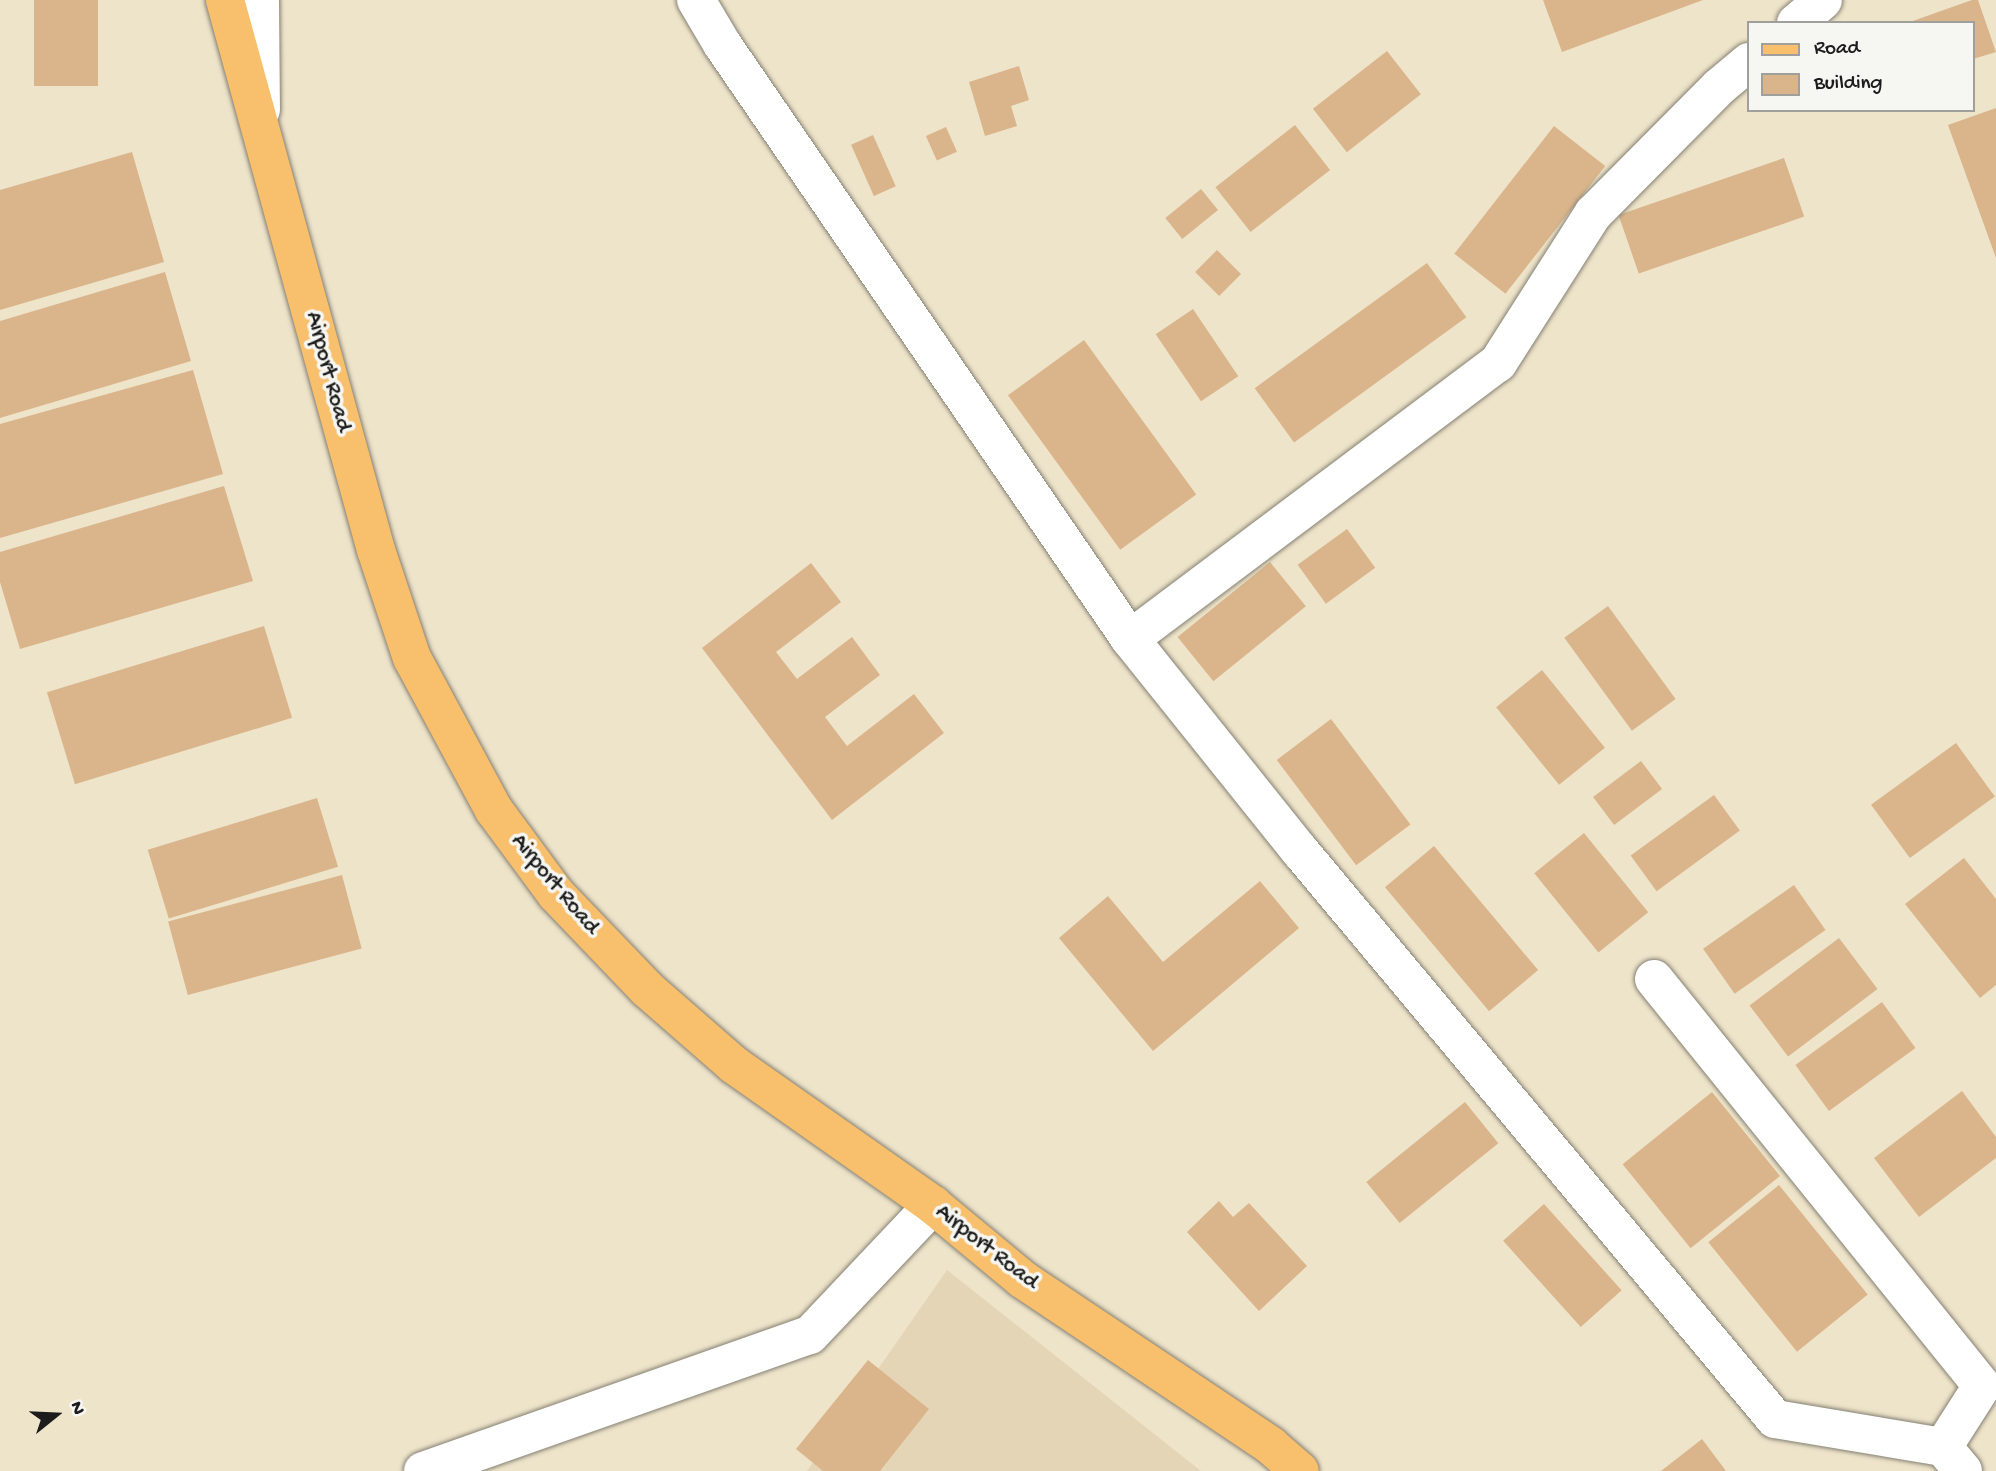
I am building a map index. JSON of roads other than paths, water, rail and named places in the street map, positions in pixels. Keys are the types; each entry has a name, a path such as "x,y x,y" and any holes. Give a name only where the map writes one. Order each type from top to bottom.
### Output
{"main road":[{"name":"Airport Road","path":"225,0 376,550 412,658 494,810 556,894 646,989 734,1065 933,1205 1022,1279 1271,1446 1300,1471"}],"street":[{"path":"260,0 261,133"},
{"path":"696,0 722,44 1130,639 1300,851 1775,1419 1953,1459 1991,1381 1654,979"},
{"path":"1798,21 1823,0"},
{"path":"1130,639 1498,363 1593,214 1719,88 1748,63"},
{"path":"423,1471 810,1335 933,1205"}]}
